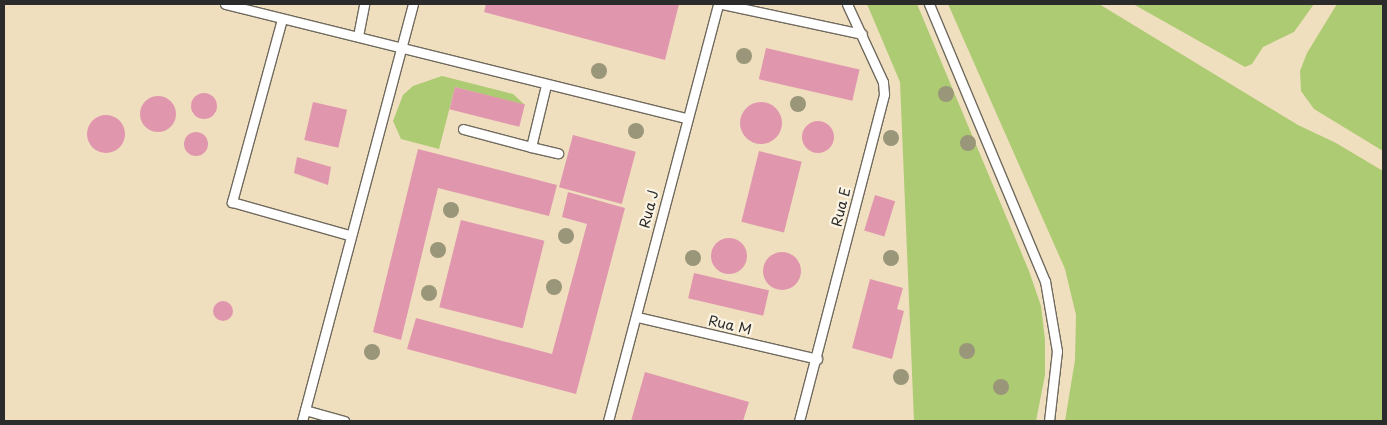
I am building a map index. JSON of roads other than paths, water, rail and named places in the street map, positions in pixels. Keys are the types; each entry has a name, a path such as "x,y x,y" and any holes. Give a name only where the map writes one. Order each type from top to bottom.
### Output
{"lane":[{"path":"225,4 401,46 546,85 686,118"},
{"path":"358,36 364,4"},
{"path":"302,421 413,4"},
{"name":"Rua J","path":"608,421 637,317 686,118 718,4"},
{"path":"722,4 862,34"},
{"name":"Rua E","path":"799,421 818,359 884,94 882,82 847,4"},
{"path":"929,4 1045,281 1057,351 1049,421"},
{"path":"282,19 232,202 350,235"},
{"path":"531,147 546,85"},
{"path":"463,129 558,153"},
{"name":"Rua M","path":"637,317 818,359"},
{"path":"305,410 344,421"}]}
